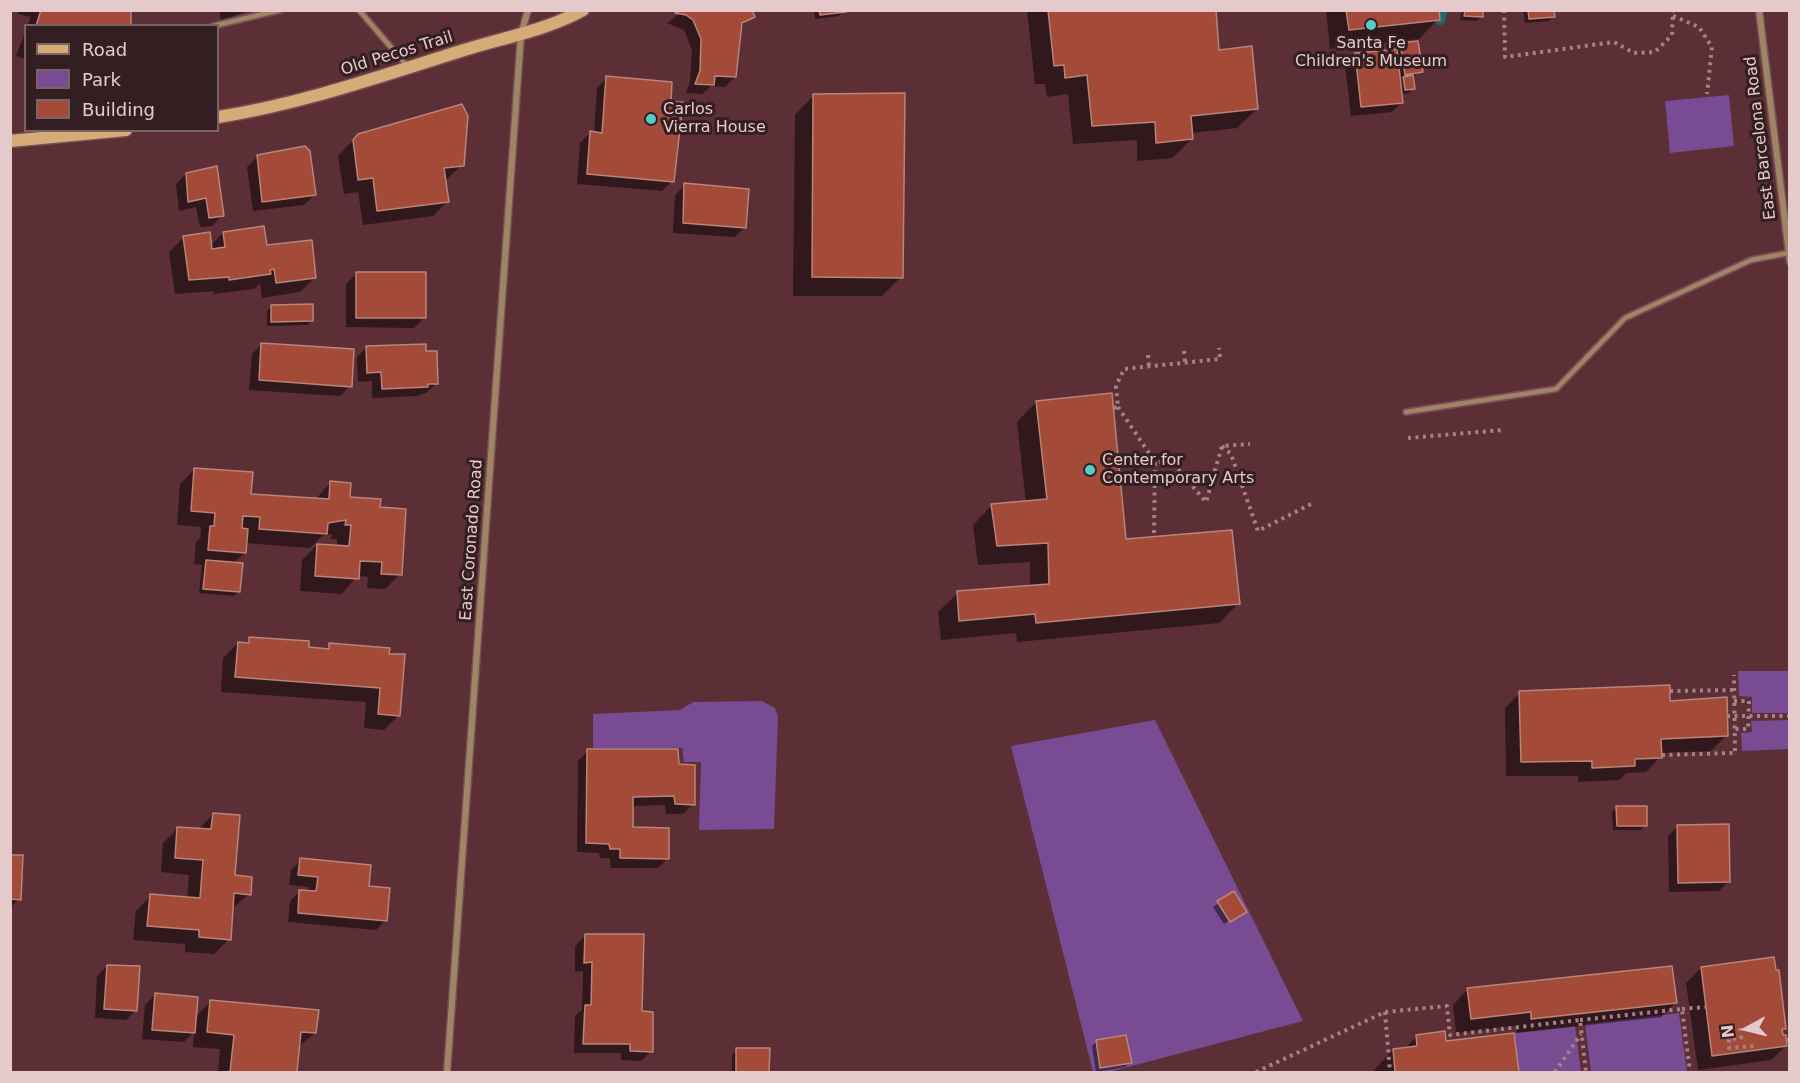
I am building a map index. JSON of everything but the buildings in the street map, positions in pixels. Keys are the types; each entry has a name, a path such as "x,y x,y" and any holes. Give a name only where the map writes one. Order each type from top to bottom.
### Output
{"main road":[{"name":"Old Pecos Trail","path":"219,117 263,109 360,84 521,34 583,10"},
{"path":"10,141 105,132"}],"street":[{"name":"East Coronado Road","path":"447,1072 521,34 528,10"},
{"name":"East Barcelona Road","path":"1759,10 1790,262"}],"lane":[{"path":"219,25 280,10"},
{"path":"359,10 409,68"},
{"path":"1406,412 1556,389 1625,318 1751,260 1788,253"}],"path":[{"path":"1504,10 1505,57 1614,42 1634,53 1655,52 1672,34 1673,10"},
{"path":"1673,16 1699,27 1712,47 1707,94"},
{"path":"1154,533 1155,462 1116,407 1116,386 1124,369 1220,359 1219,348"},
{"path":"1184,351 1185,362"},
{"path":"1148,355 1149,366"},
{"path":"1408,438 1503,430"},
{"path":"1222,446 1250,444"},
{"path":"1155,462 1172,462 1206,502 1222,446"},
{"path":"1222,446 1231,454 1258,531 1311,504"},
{"path":"1662,754 1735,753 1734,675"},
{"path":"1670,691 1734,690"},
{"path":"1734,700 1749,700 1748,729 1735,729"},
{"path":"1727,717 1790,716"},
{"path":"1256,1072 1385,1012 1447,1006 1450,1035 1706,1007"},
{"path":"1682,1009 1690,1072"},
{"path":"1385,1012 1390,1072"},
{"path":"1580,1020 1586,1072"},
{"path":"1740,1028 1741,1038 1729,1039 1730,1048 1754,1046"},
{"path":"1555,1072 1581,1033"},
{"path":"1790,1036 1787,1041 1790,1041"}],"green space":[{"path":"1729,95 1734,146 1670,153 1665,101"},
{"path":"1738,671 1789,671 1789,713 1752,713 1752,697 1739,696"},
{"path":"762,701 775,708 778,717 774,829 699,830 701,762 684,762 682,748 593,748 593,714 680,710 693,702"},
{"path":"1155,720 1303,1021 1109,1072 1093,1072 1011,746"},
{"path":"1789,720 1789,749 1742,751 1741,733 1752,732 1751,721"},
{"path":"1679,1013 1687,1072 1591,1072 1585,1024"},
{"path":"1575,1026 1581,1072 1519,1072 1514,1033"}],"waterway":[{"path":"1440,20 1443,10"}],"place":[{"name":"Santa Fe Children's Museum","path":"1371,25"},
{"name":"Carlos Vierra House","path":"651,119"},
{"name":"Center for Contemporary Arts","path":"1090,470"}]}
